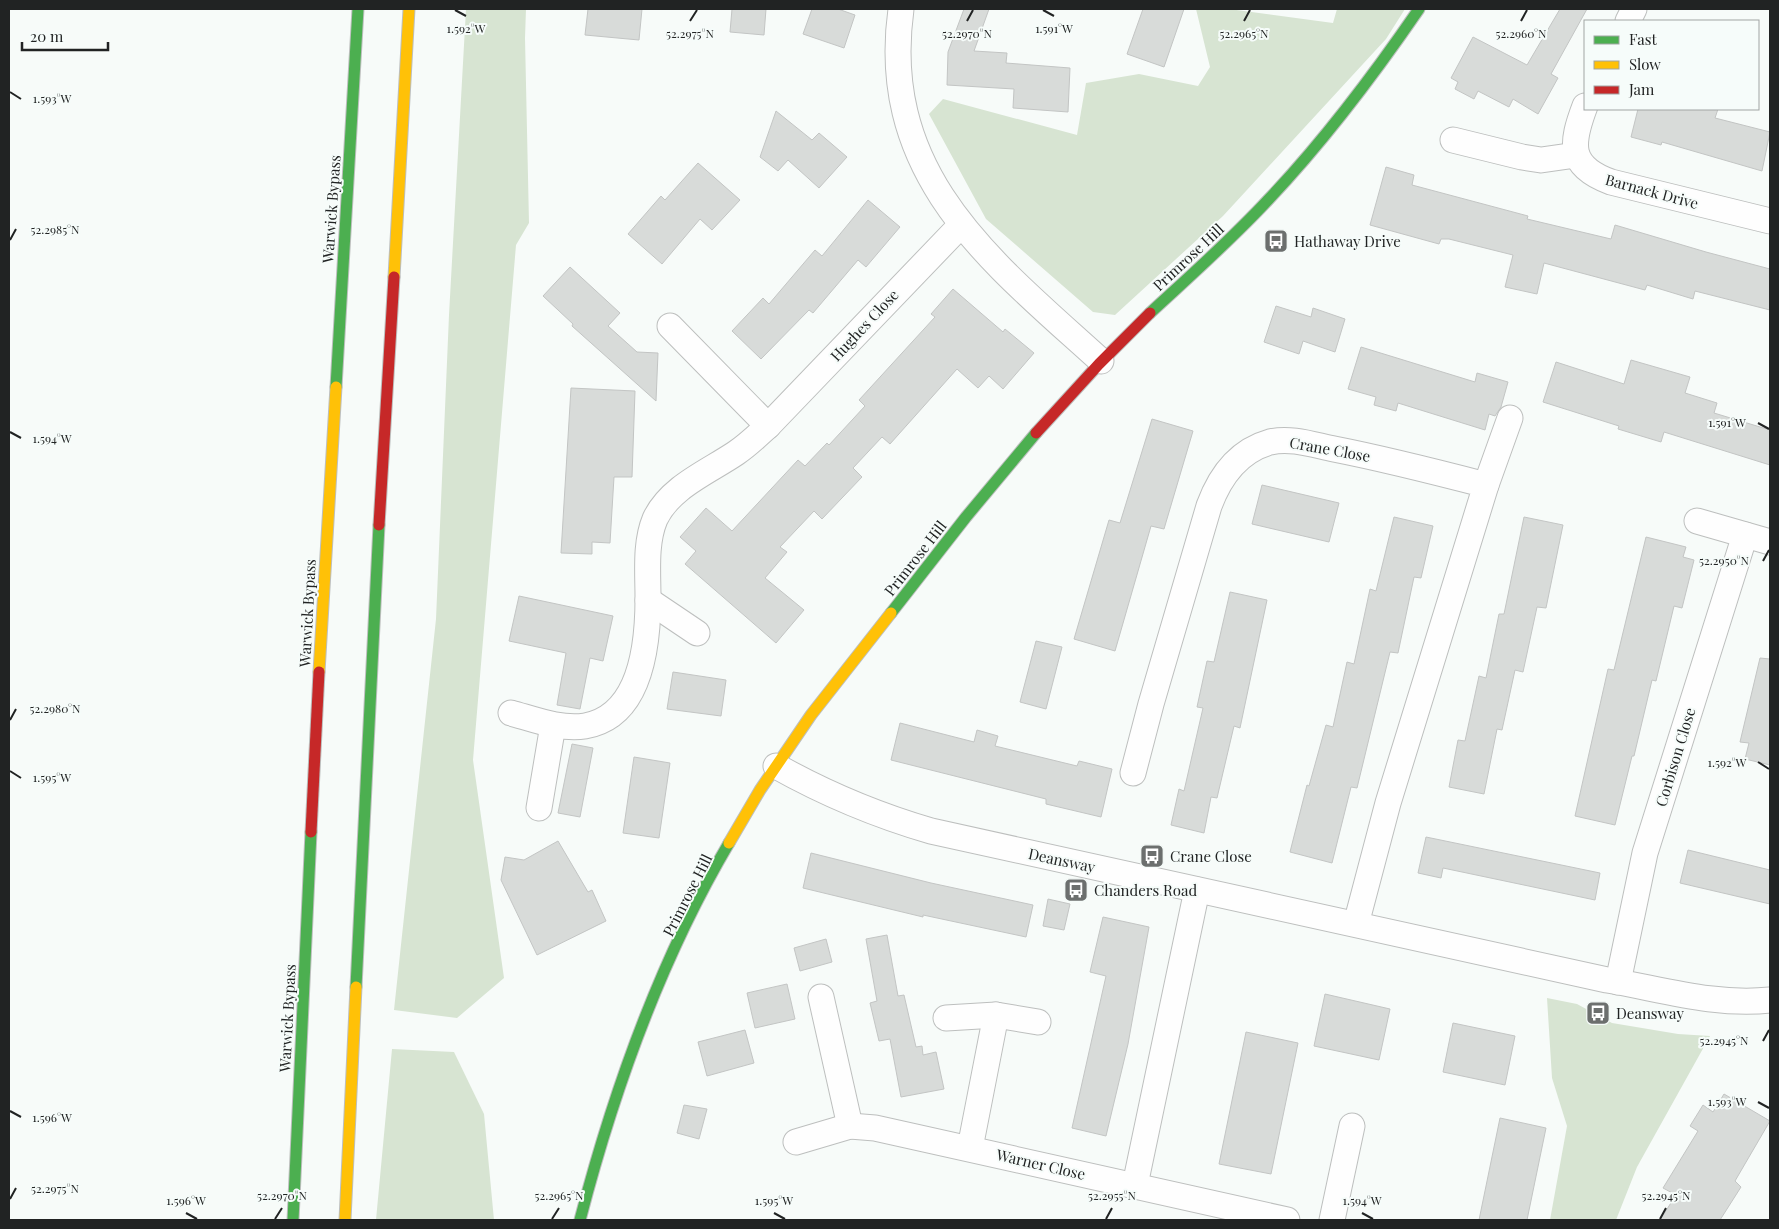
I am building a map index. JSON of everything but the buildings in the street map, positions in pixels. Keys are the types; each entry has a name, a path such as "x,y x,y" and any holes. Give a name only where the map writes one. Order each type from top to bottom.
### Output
{"main road":[{"name":"Warwick Bypass","path":"293,1220 317,708 358,9"},
{"path":"345,1220 368,717 409,9"},
{"name":"Primrose Hill","path":"580,1220 592,1172 618,1093 662,980 705,890 776,766 822,700 974,507 1051,416 1101,361 1247,222 1322,142 1365,88 1419,9"}],"street":[{"path":"901,9 898,49 899,87 917,148 941,198 980,248 1028,296 1101,361"},
{"path":"1453,140 1541,160 1576,155 1574,142 1584,109"},
{"name":"Barnack Drive","path":"1576,155 1580,163 1594,174 1611,182 1770,221"},
{"name":"Hughes Close","path":"511,713 553,724 584,726 594,723 612,712 628,694 644,656 651,532 663,506 673,494 739,451 768,426 961,225"},
{"path":"670,326 768,426"},
{"path":"1356,924 1388,803 1486,486 1510,418"},
{"name":"Crane Close","path":"1133,773 1151,704 1209,506 1223,476 1242,456 1271,442 1295,441 1378,457 1486,486"},
{"path":"1697,520 1770,542"},
{"name":"Corbison Close","path":"1618,982 1645,853 1745,534"},
{"path":"648,600 697,633"},
{"path":"539,808 553,724"},
{"name":"Deansway","path":"776,766 844,802 940,833 1618,982 1713,1000 1753,1002 1770,1000"},
{"path":"1135,1185 1197,890"},
{"path":"821,996 850,1126"},
{"path":"946,1018 996,1016 1038,1022"},
{"path":"970,1148 996,1016"},
{"name":"Warner Close","path":"796,1142 850,1126 875,1128 1287,1220"},
{"path":"1332,1220 1352,1126"}],"green space":[{"path":"466,9 526,9 529,223 516,245 473,760 504,978 457,1018 394,1010 436,619 449,315"},
{"path":"1196,9 1229,9 1333,23 1337,9 1405,9 1386,39 1223,216 1115,315 1093,312 986,219 929,114 943,99 1077,135 1086,83 1139,74 1198,86 1210,67"},
{"path":"1547,998 1577,1004 1612,1023 1678,1034 1710,1036 1637,1167 1616,1220 1550,1220 1567,1126 1552,1078"},
{"path":"392,1049 454,1052 484,1114 494,1220 376,1220"}],"traffic: fast":[{"path":"336,387 358,9"},
{"path":"1150,313 1240,229 1289,178 1347,108 1419,9"},
{"path":"891,613 966,517 1036,433"},
{"path":"356,987 379,525"},
{"path":"293,1220 311,832"},
{"path":"580,1220 608,1122 641,1026 681,933 729,843"}],"traffic: slow":[{"path":"394,277 409,9"},
{"path":"319,672 336,387"},
{"path":"729,843 760,790 811,715 891,613"},
{"path":"345,1220 356,987"}],"traffic: jam":[{"path":"379,525 394,277"},
{"path":"1036,433 1099,364 1150,313"},
{"path":"311,832 319,672"}],"place":[{"name":"Hathaway Drive","path":"1276,241"},
{"name":"Crane Close","path":"1152,856"},
{"name":"Chanders Road","path":"1076,890"},
{"name":"Deansway","path":"1598,1013"}]}
